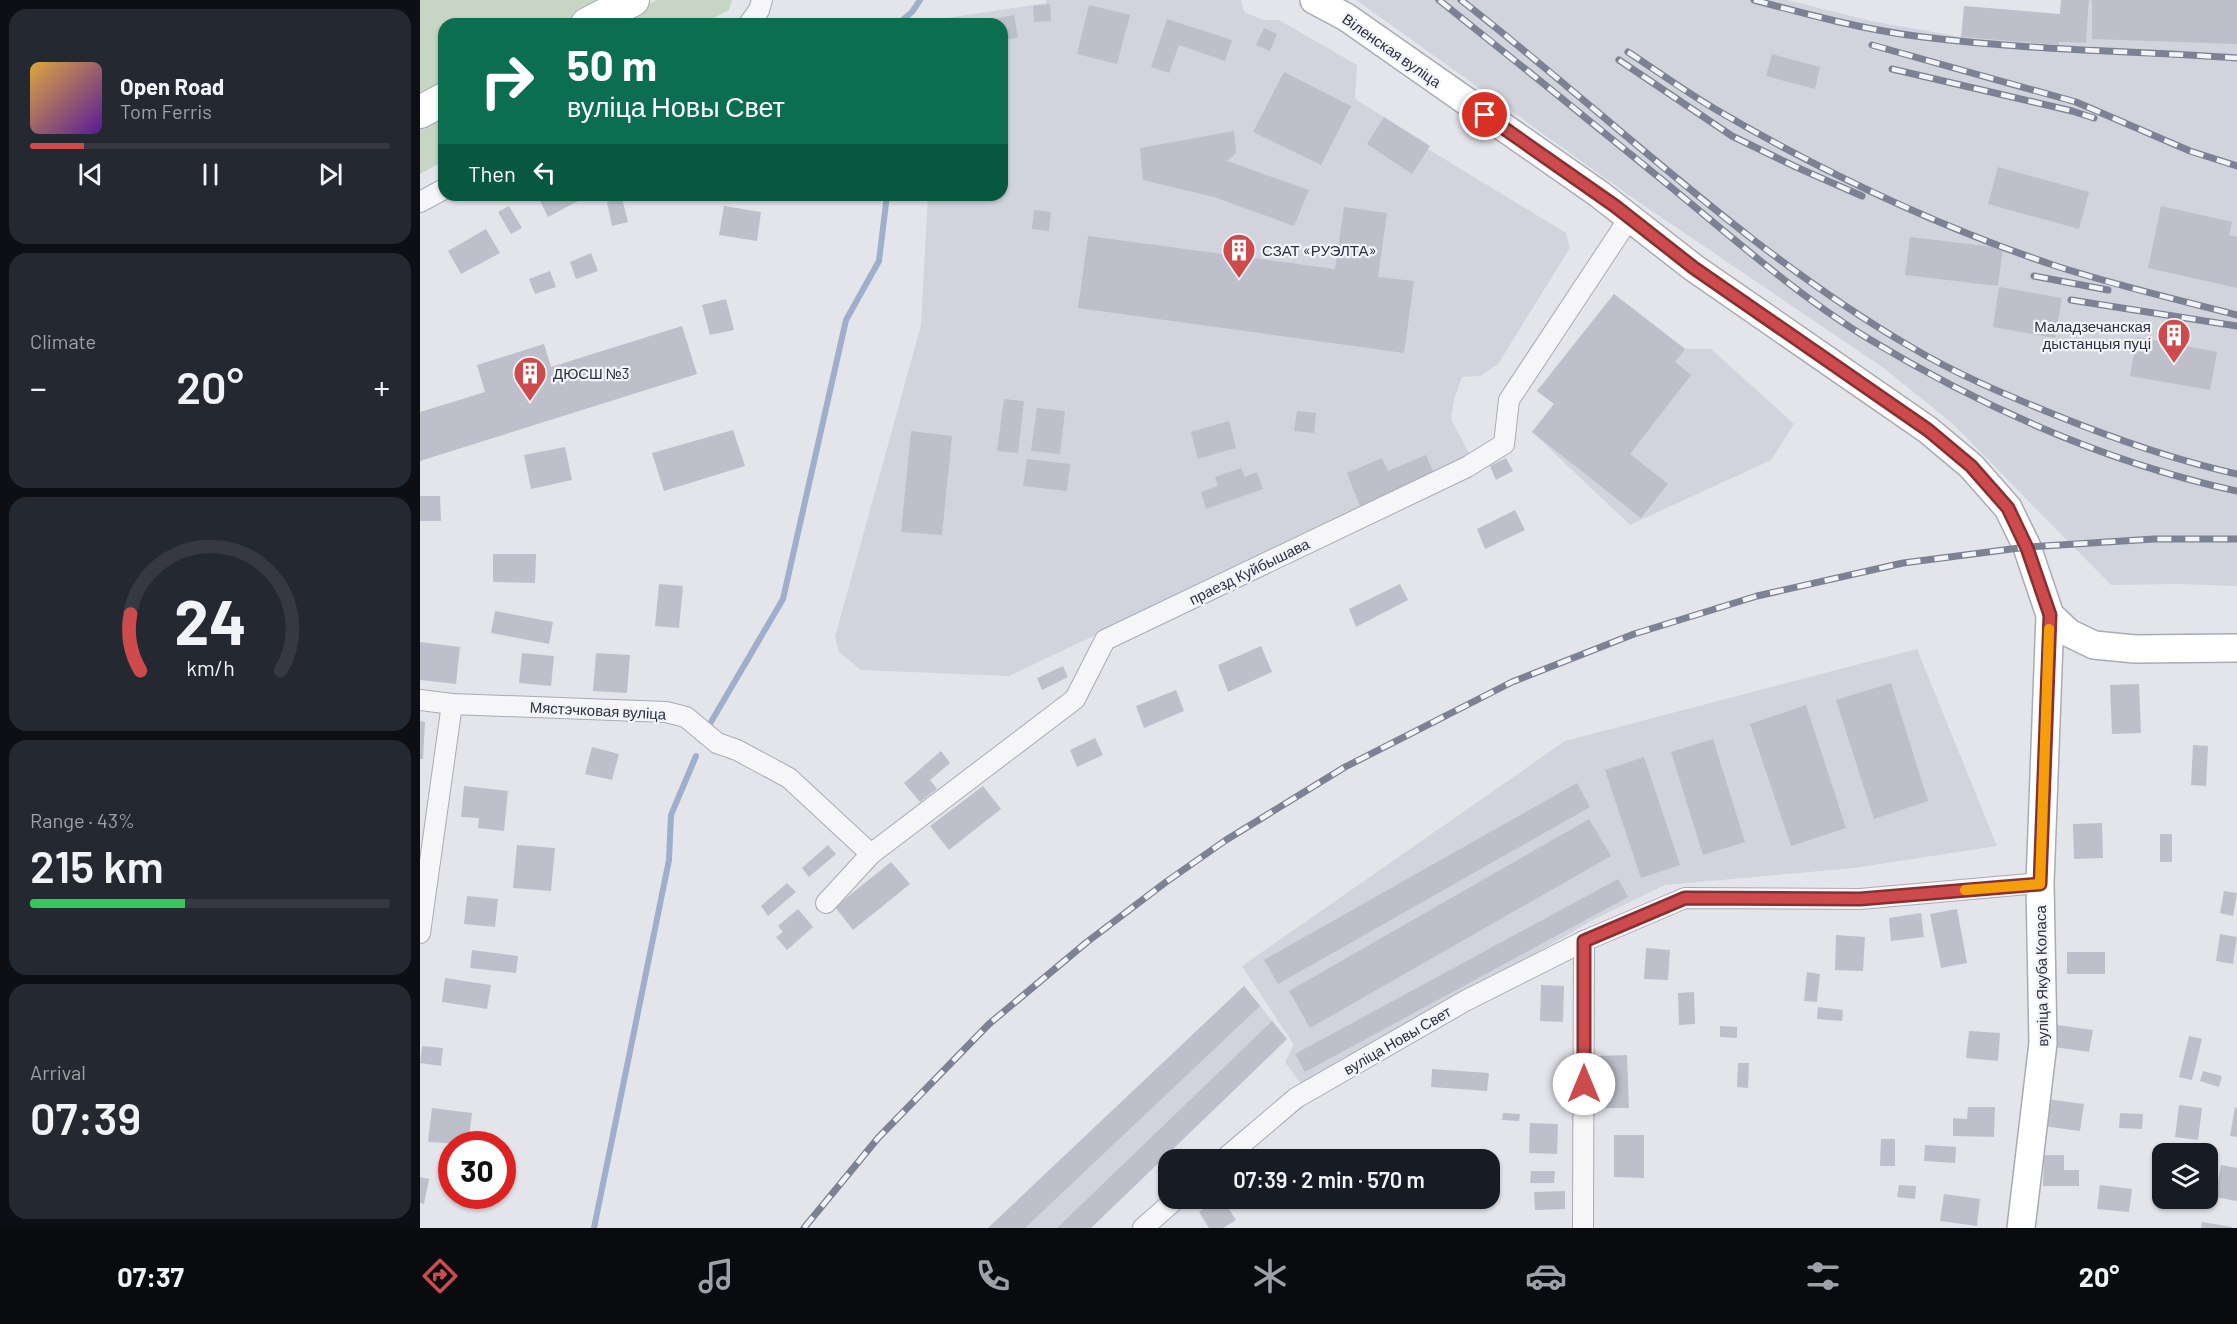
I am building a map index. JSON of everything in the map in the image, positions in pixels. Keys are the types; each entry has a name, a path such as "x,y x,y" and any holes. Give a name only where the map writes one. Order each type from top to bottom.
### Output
{"main road":[{"path":"598,18 633,0"},
{"name":"Віленская вуліца","path":"1314,0 1346,17 1630,217 1694,268 1928,430 1971,466 2008,508 2027,548 2050,615"},
{"path":"420,112 438,102"},
{"path":"2050,615 2069,633 2094,645 2135,649 2237,648"},
{"name":"вуліца Якуба Коласа","path":"2021,1228 2043,1043 2040,884 2050,615"}],"street":[{"path":"753,18 762,0"},
{"path":"420,202 438,192"},
{"name":"праезд Куйбышава","path":"826,903 871,854 1075,699 1105,640 1467,467 1504,444 1509,400 1630,217"},
{"name":"Мястэчковая вуліца","path":"420,700 452,704 666,712 686,717 717,743 737,750 789,778 871,854"},
{"path":"420,933 452,704"},
{"name":"вуліца Новы Свет","path":"1236,1149 1296,1098 1465,1001 1584,941 1685,898 1860,899 2040,884"},
{"path":"1583,1228 1584,941"},
{"path":"1143,1228 1165,1209"}],"shaded area":[{"path":"1046,0 1241,0 1244,12 1264,20 1279,20 1357,65 1355,99 1428,149 1566,233 1570,248 1498,364 1480,376 1462,377 1454,400 1451,419 1471,457 1009,676 861,670 839,652 835,637 921,325 928,201 1008,201 1008,18 947,18 1046,3"},
{"path":"1356,0 1787,0 1871,21 1961,37 2059,45 2059,42 2086,43 2089,0 2237,0 2237,586 2111,585 1953,424 1885,369 1630,196"},
{"path":"1614,294 1685,349 1711,349 1794,424 1771,460 1630,525 1532,432 1554,404 1537,391"},
{"path":"1917,649 1997,846 1854,868 1665,885 1591,921 1304,1088 1285,1062 1294,1045 1242,966 1565,741"},
{"path":"1244,986 1287,1039 1173,1149 1158,1149 1158,1163 1091,1228 988,1228"}],"green space":[{"path":"420,0 611,0 576,18 438,18 438,90 420,100"},
{"path":"657,0 732,0 729,10 714,18 622,18"},
{"path":"438,111 438,164 420,174 420,121"}],"building":[{"path":"2061,0 2089,0 2086,43 2059,42 2059,45 1961,37 1964,6 2060,14"},
{"path":"2092,0 2237,0 2237,44 2092,39"},
{"path":"1050,4 1051,21 1034,22 1033,6"},
{"path":"1089,5 1130,15 1117,64 1077,54"},
{"path":"1014,15 1018,38 1008,39 1008,18 998,18"},
{"path":"1167,19 1232,40 1225,61 1179,45 1169,73 1151,67"},
{"path":"1264,28 1277,34 1270,51 1256,45"},
{"path":"1772,54 1820,67 1815,89 1766,76"},
{"path":"1284,72 1351,106 1321,165 1253,132"},
{"path":"1384,117 1430,146 1412,174 1367,144"},
{"path":"1234,131 1236,153 1227,161 1309,190 1294,226 1214,197 1143,180 1140,148"},
{"path":"1998,167 2089,192 2079,229 1988,204"},
{"path":"540,201 578,201 548,217"},
{"path":"623,201 628,222 612,226 607,202"},
{"path":"509,206 522,228 511,234 498,212"},
{"path":"724,206 761,212 757,241 719,235"},
{"path":"2161,206 2232,222 2229,235 2237,237 2237,288 2148,268"},
{"name":"СЗАТ «РУЭЛТА»","path":"1344,207 1387,213 1378,277 1414,281 1404,353 1078,308 1088,236 1335,269"},
{"path":"1034,210 1051,212 1049,231 1032,229"},
{"path":"486,229 500,253 461,274 448,251"},
{"path":"1910,237 2003,248 1998,286 1905,275"},
{"path":"591,253 598,271 576,279 570,262"},
{"path":"550,271 556,287 535,294 529,279"},
{"path":"1999,287 2062,298 2055,338 1993,327"},
{"path":"1614,294 1685,349 1675,362 1691,375 1630,454 1668,484 1641,518 1532,432 1554,404 1537,391"},
{"path":"726,299 734,330 710,335 702,305"},
{"name":"ДЮСШ №3","path":"682,326 697,374 420,461 420,412 485,392 477,365 544,344 551,367"},
{"name":"Маладзечанская дыстанцыя пуці","path":"2137,337 2217,352 2210,390 2130,376"},
{"path":"1004,399 1024,401 1018,453 997,451"},
{"path":"1037,408 1065,411 1060,454 1031,451"},
{"path":"1297,411 1316,413 1314,433 1294,431"},
{"path":"1229,421 1236,448 1198,459 1191,432"},
{"path":"733,430 745,466 664,491 652,453"},
{"path":"911,431 952,436 942,535 901,532"},
{"path":"565,447 572,480 531,489 524,455"},
{"path":"1426,455 1435,476 1361,509 1347,473 1382,458 1388,471"},
{"path":"1506,458 1513,471 1496,480 1490,466"},
{"path":"1027,459 1070,464 1067,491 1023,486"},
{"path":"1241,468 1245,477 1257,472 1263,489 1206,509 1201,492 1218,486 1215,477"},
{"path":"420,496 440,496 441,521 420,521"},
{"path":"1515,510 1525,530 1485,549 1477,529"},
{"path":"493,554 536,554 535,583 493,582"},
{"path":"659,584 683,586 679,628 655,626"},
{"path":"1400,584 1408,600 1356,627 1349,609"},
{"path":"495,611 553,622 549,644 491,633"},
{"path":"420,642 460,647 456,684 420,680"},
{"path":"1261,646 1272,672 1228,692 1218,665"},
{"path":"522,653 554,656 551,686 519,683"},
{"path":"596,653 630,655 627,693 593,691"},
{"path":"1063,666 1068,677 1042,690 1037,678"},
{"path":"1891,683 1928,801 1874,819 1836,700"},
{"path":"2139,684 2141,733 2112,734 2110,685"},
{"path":"1176,690 1184,711 1144,728 1136,706"},
{"path":"1806,705 1846,828 1791,846 1750,724"},
{"path":"420,721 425,722 423,759 420,759"},
{"path":"1095,738 1103,755 1077,767 1070,750"},
{"path":"1713,739 1745,842 1703,855 1671,752"},
{"path":"2193,745 2208,746 2206,786 2191,785"},
{"path":"592,747 619,754 612,780 585,774"},
{"path":"941,751 950,763 930,780 937,789 920,802 904,783"},
{"path":"1644,757 1680,865 1641,878 1605,770"},
{"path":"1577,783 1590,807 1278,984 1264,960"},
{"path":"464,786 508,791 504,831 478,828 479,818 461,817"},
{"path":"983,786 1001,809 949,850 930,826"},
{"path":"1589,819 1611,856 1310,1028 1289,991"},
{"path":"2102,823 2103,858 2074,859 2073,824"},
{"path":"2160,834 2172,834 2172,862 2160,862"},
{"path":"517,845 555,848 551,891 513,888"},
{"path":"828,845 836,854 809,877 802,868"},
{"path":"891,862 910,884 853,930 835,907"},
{"path":"1618,879 1628,897 1305,1072 1295,1054"},
{"path":"787,883 796,892 768,916 761,906"},
{"path":"2224,891 2237,893 2233,916 2220,913"},
{"path":"467,896 498,899 495,927 464,924"},
{"path":"798,909 813,927 787,950 776,937 783,932 778,926"},
{"path":"1957,909 1967,963 1941,968 1930,914"},
{"path":"1921,913 1924,937 1891,941 1889,918"},
{"path":"2220,934 2237,937 2233,964 2216,961"},
{"path":"1836,935 1865,937 1863,971 1835,970"},
{"path":"1646,948 1670,950 1668,980 1644,979"},
{"path":"472,950 518,956 516,973 470,968"},
{"path":"2067,952 2105,952 2105,974 2067,974"},
{"path":"1807,972 1820,974 1817,1002 1804,1001"},
{"path":"445,978 491,985 487,1009 442,1002"},
{"path":"1541,985 1564,986 1563,1022 1540,1021"},
{"path":"1244,986 1260,1006 1025,1228 988,1228"},
{"path":"1694,992 1695,1024 1679,1025 1678,993"},
{"path":"1818,1007 1843,1010 1842,1021 1817,1019"},
{"path":"1272,1021 1287,1039 1173,1149 1158,1149 1158,1163 1091,1228 1057,1228"},
{"path":"2057,1025 2093,1030 2089,1052 2054,1047"},
{"path":"1720,1026 1737,1027 1737,1038 1720,1037"},
{"path":"1969,1031 2000,1033 1998,1061 1966,1058"},
{"path":"2189,1036 2202,1039 2192,1080 2179,1077"},
{"path":"422,1046 443,1048 441,1066 420,1063"},
{"path":"1627,1055 1629,1108 1600,1108 1598,1056"},
{"path":"1738,1063 1749,1063 1748,1088 1737,1087"},
{"path":"1432,1069 1489,1073 1487,1091 1431,1087"},
{"path":"2203,1071 2222,1076 2219,1087 2200,1081"},
{"path":"2047,1099 2084,1104 2080,1131 2043,1126"},
{"path":"2179,1105 2202,1108 2198,1140 2175,1137"},
{"path":"1968,1107 1995,1107 1994,1137 1953,1136 1953,1118 1967,1119"},
{"path":"2235,1107 2237,1108 2237,1137 2230,1136"},
{"path":"432,1108 472,1113 470,1131 438,1131 438,1142 428,1142"},
{"path":"1503,1113 1520,1114 1519,1121 1502,1120"},
{"path":"2120,1113 2143,1114 2142,1129 2119,1128"},
{"path":"1530,1123 1558,1124 1557,1154 1529,1153"},
{"path":"1614,1135 1644,1135 1644,1178 1614,1177"},
{"path":"1881,1139 1895,1139 1895,1166 1880,1166"},
{"path":"1925,1145 1956,1147 1955,1163 1924,1161"},
{"path":"2044,1155 2064,1155 2064,1170 2079,1170 2079,1186 2043,1186"},
{"path":"2221,1165 2237,1168 2237,1201 2218,1198"},
{"path":"1531,1171 1555,1171 1554,1183 1530,1183"},
{"path":"420,1177 429,1179 424,1204 420,1203"},
{"path":"1899,1185 1916,1186 1915,1199 1897,1197"},
{"path":"2100,1185 2132,1189 2129,1212 2097,1209"},
{"path":"1565,1191 1565,1209 1535,1210 1534,1192"},
{"path":"1944,1194 1980,1199 1977,1226 1940,1221"},
{"path":"1204,1209 1229,1209 1236,1220 1223,1228 1209,1228 1199,1212"},
{"path":"2202,1222 2232,1227 2232,1228 2201,1228"}],"waterway":[{"path":"905,18 920,0"},
{"path":"711,722 783,599 846,320 879,261 886,201"},
{"path":"594,1228 669,860 671,815 696,756"}],"railway":[{"path":"1439,0 1768,267 1843,323 1869,339 1956,388 2047,430 2141,465 2237,491"},
{"path":"1461,0 1736,226 1851,310 1911,347 1980,383 2075,423 2167,455 2237,474"},
{"path":"1754,0 1859,26 1923,37 2040,48 2237,58"},
{"path":"1872,45 2076,102 2190,151 2237,166"},
{"path":"1628,52 1755,132 1880,196 1923,215 2053,265 2237,315"},
{"path":"1619,60 1732,136 1862,196"},
{"path":"1892,69 2094,118"},
{"path":"2034,276 2108,290"},
{"path":"2071,300 2237,326"},
{"path":"804,1228 878,1138 989,1024 1087,942 1226,840 1345,767 1512,682 1634,634 1757,596 1903,563 2027,547 2154,539 2237,539"}],"slow traffic":[{"path":"1965,890 2040,884 2049,629"}],"place":[{"name":"СЗАТ «РУЭЛТА»","path":"1239,279"},
{"name":"Маладзечанская дыстанцыя пуці","path":"2174,364"},
{"name":"ДЮСШ №3","path":"530,402"}],"route":[{"path":"1485,115 1615,206 1694,268 1928,430 1971,466 2008,508 2027,548 2050,615 2040,884 1860,899 1685,898 1584,941 1584,1084"}]}
